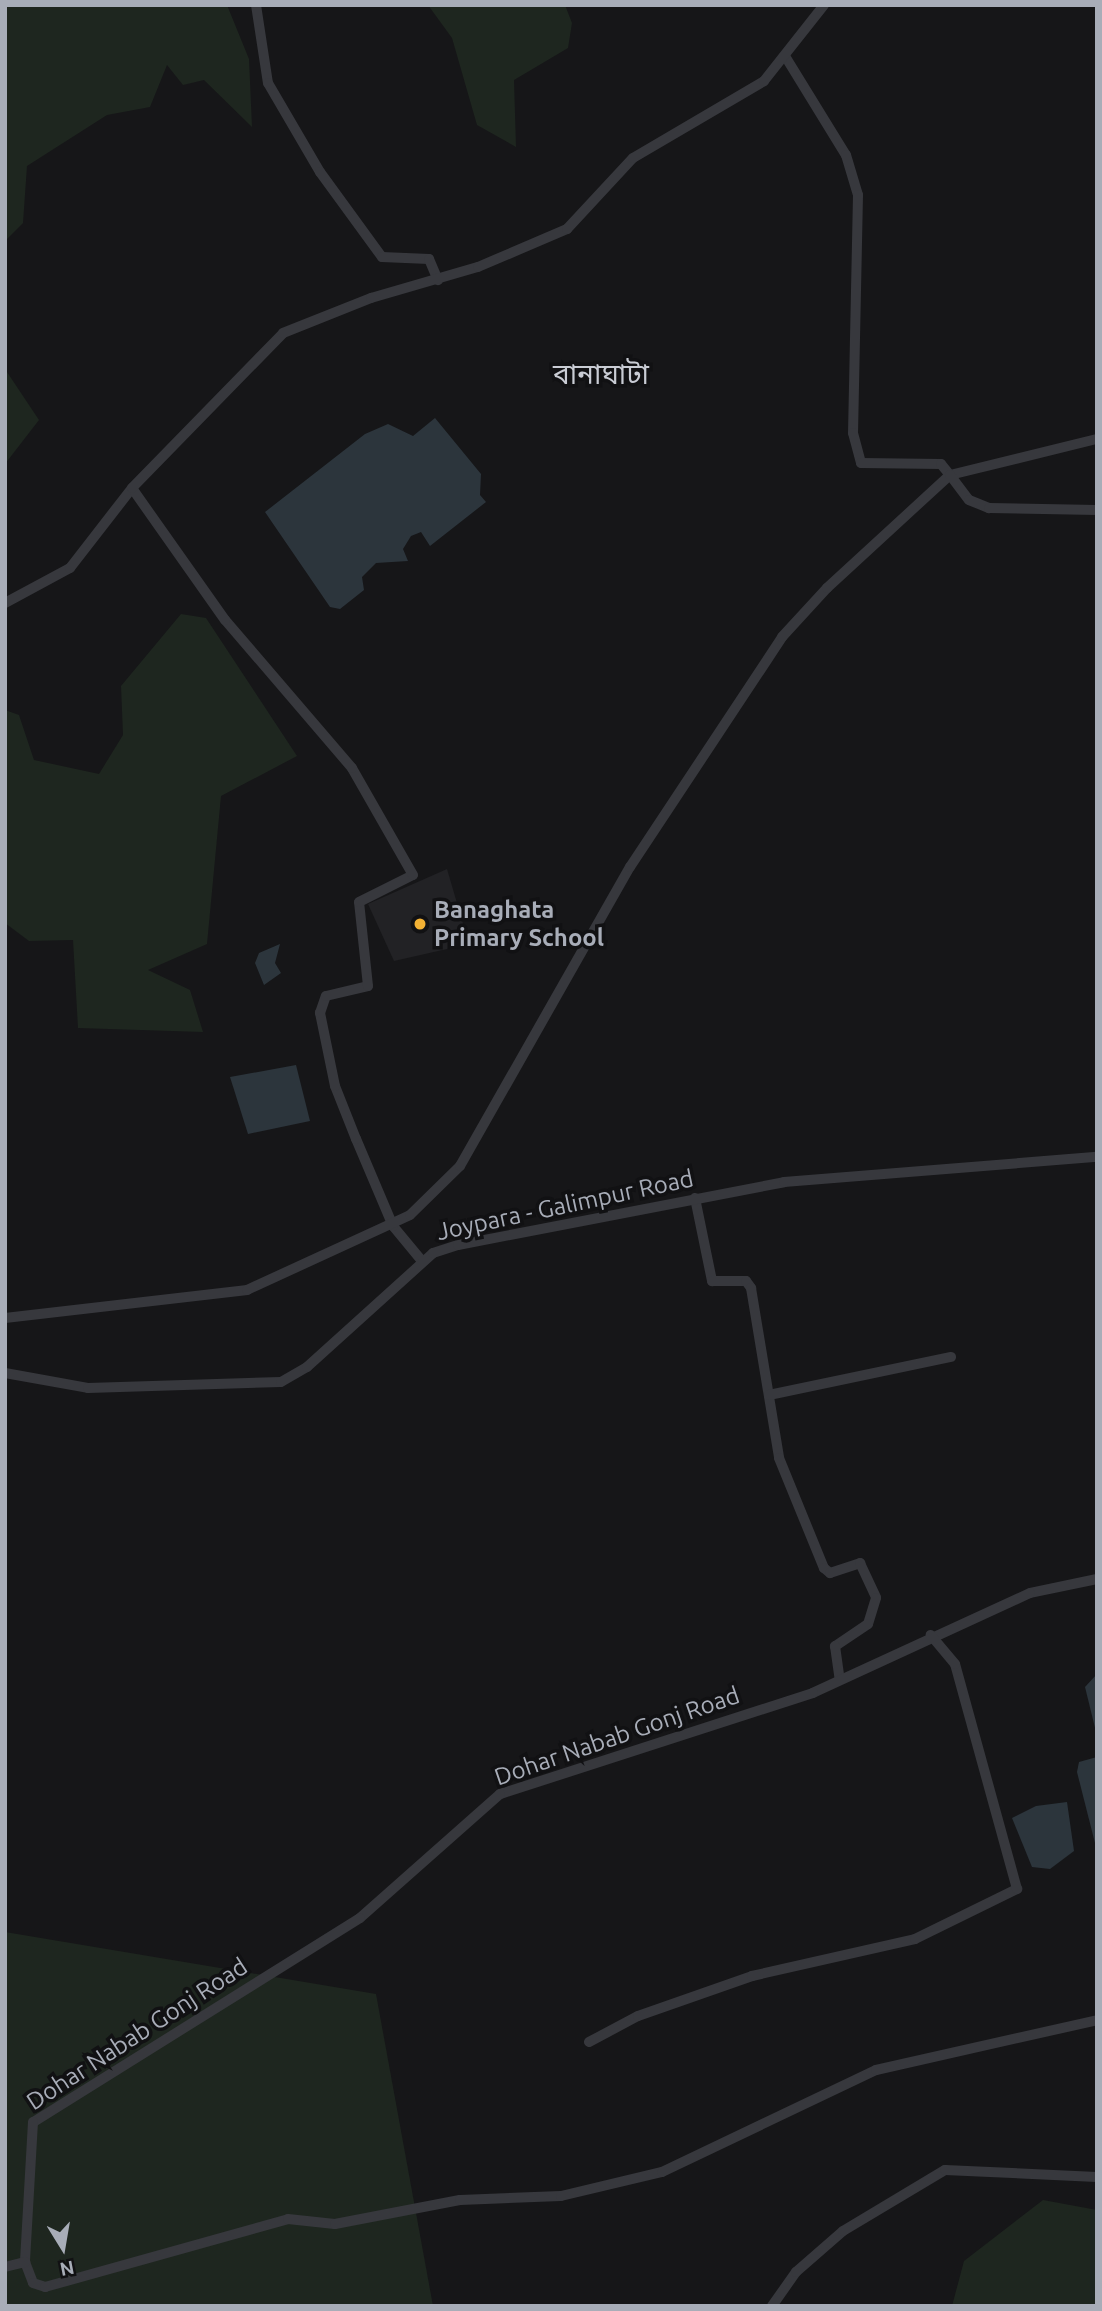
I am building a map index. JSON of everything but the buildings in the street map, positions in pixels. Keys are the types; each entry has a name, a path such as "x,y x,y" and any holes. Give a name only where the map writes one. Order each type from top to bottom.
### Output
{"street":[{"path":"256,5 268,83 320,172 382,257 429,259 438,281"},
{"path":"5,603 70,568 132,488 283,333 438,281 567,229 633,158 764,81 824,5"},
{"path":"785,56 846,155 858,195 855,447 861,463 940,464 969,500 989,508 1097,510"},
{"path":"5,1318 247,1290 393,1226 460,1166 630,867 782,637 892,522 950,475 1097,439"},
{"path":"132,488 225,620 352,768 414,875 359,902 368,969 364,991 335,992 321,1002 335,1086 393,1226 422,1261"},
{"name":"Joypara - Galimpur Road","path":"5,1373 88,1388 281,1382 307,1367 422,1261 458,1245 695,1198 869,1173 1097,1157"},
{"path":"695,1198 712,1281 746,1282 751,1288 779,1458 824,1568 830,1573 860,1563 876,1598 868,1625 835,1646 840,1680"},
{"path":"769,1395 951,1357"},
{"name":"Dohar Nabab Gonj Road","path":"25,2262 29,2132 37,2120 360,1918 500,1794 840,1680 931,1635 1030,1593 1097,1578"},
{"path":"589,2042 638,2016 752,1976 915,1939 1017,1889 955,1664 931,1635"},
{"path":"5,2267 25,2262 33,2283 45,2287 288,2219 335,2224 460,2200 573,2193 662,2172 709,2153 876,2070 1097,2020"},
{"path":"772,2306 796,2272 843,2231 945,2170 1097,2178"}],"shaded area":[{"path":"5,5 227,5 249,59 252,127 204,80 183,85 167,65 150,107 107,115 27,166 23,223 5,241"},
{"path":"428,5 565,5 572,23 568,48 514,80 516,147 477,125 452,38"},
{"path":"5,369 39,420 5,464"},
{"path":"435,418 481,474 480,495 486,502 430,546 421,532 411,536 403,549 408,561 376,563 362,577 364,590 340,609 330,607 265,512 365,434 388,424 413,436"},
{"path":"181,614 206,618 297,756 221,796 207,944 148,970 190,990 203,1032 78,1028 73,940 29,941 5,923 5,710 19,715 34,760 99,774 123,735 121,686"},
{"name":"Banaghata Primary School","path":"447,869 469,944 394,961 368,904"},
{"path":"280,944 275,963 281,973 264,985 255,963 259,953"},
{"path":"296,1065 310,1121 248,1134 230,1077"},
{"path":"1097,1674 1097,1736 1085,1687"},
{"path":"1097,1757 1095,1843 1077,1772 1079,1762"},
{"path":"1067,1802 1074,1851 1050,1869 1032,1867 1012,1818 1036,1806"},
{"path":"5,1932 376,1994 433,2306 5,2306"},
{"path":"1043,2200 1097,2210 1097,2306 952,2306 964,2261"}],"place":[{"name":"Banaghata Primary School","path":"420,924"}],"district":[{"name":"বানাঘাটা","path":"601,374"}]}
